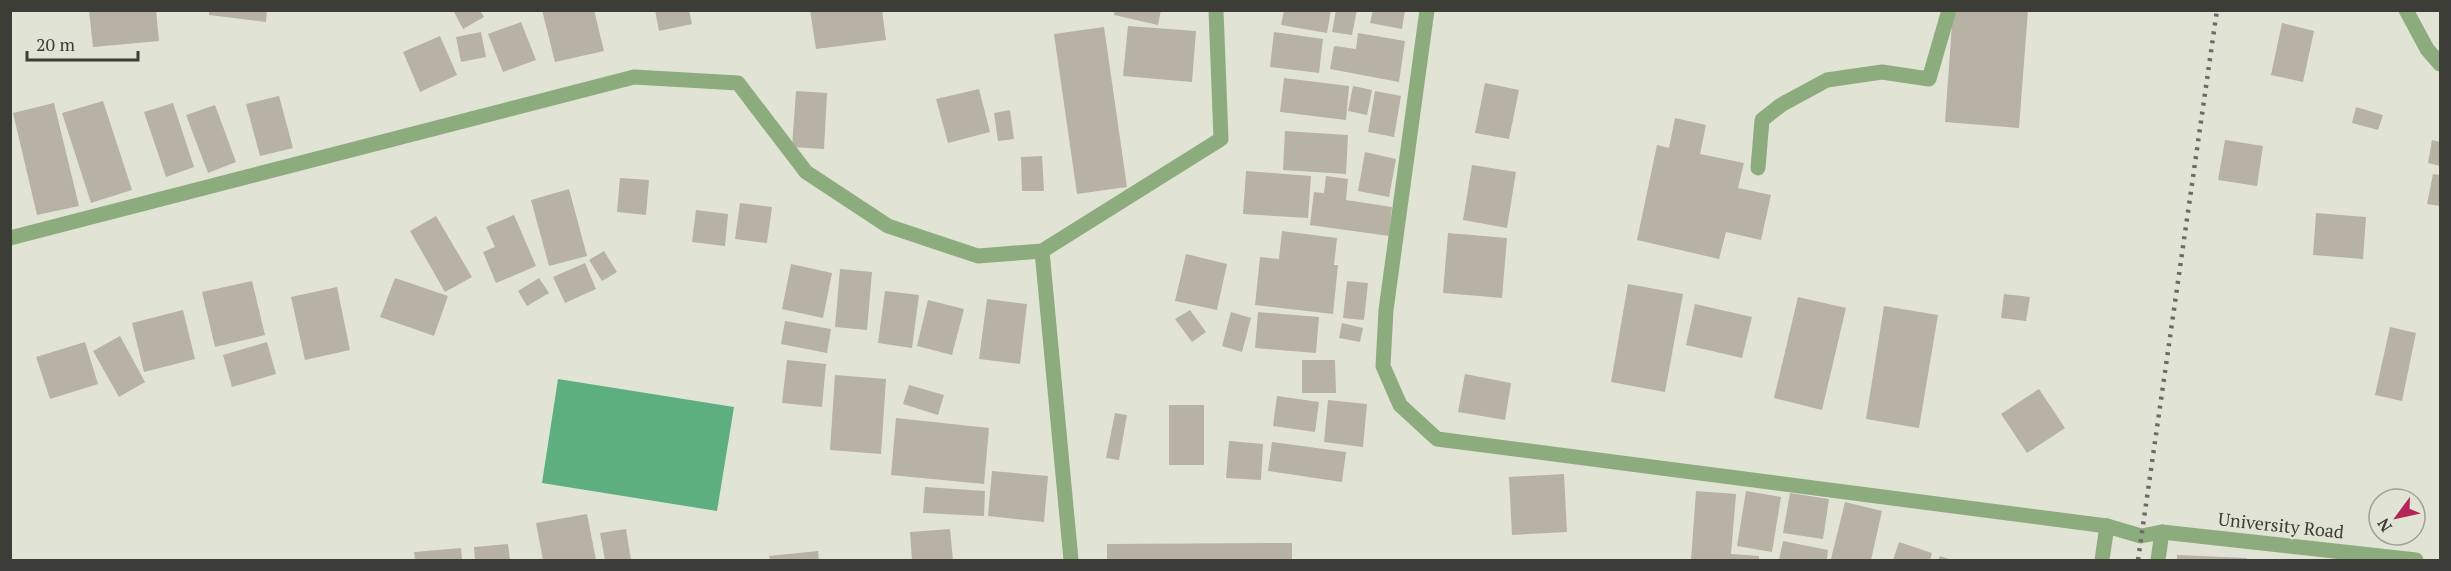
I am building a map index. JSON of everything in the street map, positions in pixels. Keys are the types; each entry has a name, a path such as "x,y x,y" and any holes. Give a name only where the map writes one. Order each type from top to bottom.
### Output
{"street":[{"path":"10,238 634,77 738,83 806,172 888,226 978,256 1042,251 1221,139 1216,10"},
{"path":"1426,10 1386,310 1383,366 1400,405 1437,439 2107,526 2102,561"},
{"path":"1758,168 1762,120 1781,105 1827,80 1882,72 1929,79 1949,10"},
{"path":"2406,10 2427,49 2440,64"},
{"path":"1042,251 1071,561"},
{"name":"University Road","path":"2107,526 2141,536 2162,532 2416,561"},
{"path":"2158,561 2162,532"}],"shaded area":[{"path":"558,379 734,407 717,511 542,483"}],"building":[{"path":"156,10 159,41 93,47 89,11"},
{"path":"209,10 267,10 266,22 209,15"},
{"path":"453,10 480,10 484,17 463,29"},
{"path":"542,10 594,10 604,51 555,62"},
{"path":"655,10 689,10 692,24 659,31"},
{"path":"810,10 882,10 886,40 816,49"},
{"path":"1115,10 1161,10 1158,25 1114,15"},
{"path":"1284,10 1331,10 1327,33 1281,25"},
{"path":"1336,10 1357,10 1352,35 1332,32"},
{"path":"1373,10 1405,10 1402,29 1370,23"},
{"path":"1953,10 2028,10 2019,128 1945,122"},
{"path":"521,22 536,60 503,72 488,34"},
{"path":"2282,23 2314,31 2303,82 2271,75"},
{"path":"1128,26 1196,31 1192,82 1123,76"},
{"path":"1104,27 1127,187 1077,194 1054,34"},
{"path":"481,32 486,57 461,62 456,37"},
{"path":"1274,32 1323,39 1319,73 1270,67"},
{"path":"1358,33 1405,41 1399,82 1330,69 1334,46 1356,49"},
{"path":"440,36 457,75 420,92 403,52"},
{"path":"1284,78 1349,86 1346,120 1280,112"},
{"path":"1485,83 1519,90 1509,139 1475,133"},
{"path":"1353,86 1372,90 1367,115 1348,111"},
{"path":"979,89 990,132 948,143 936,99"},
{"path":"796,91 827,93 824,149 792,147"},
{"path":"1375,91 1401,96 1394,137 1368,132"},
{"path":"279,96 293,148 260,156 246,104"},
{"path":"103,101 132,190 91,203 62,113"},
{"path":"54,103 79,206 37,215 13,113"},
{"path":"173,103 194,167 166,177 144,112"},
{"path":"215,105 236,162 208,173 186,115"},
{"path":"2356,107 2383,115 2378,130 2352,123"},
{"path":"1010,110 1014,139 998,141 994,113"},
{"path":"1675,118 1706,125 1700,154 1744,163 1738,188 1771,195 1761,240 1726,232 1719,259 1637,240 1657,145 1669,148"},
{"path":"1285,131 1348,135 1346,174 1283,170"},
{"path":"2225,140 2263,146 2257,186 2218,180"},
{"path":"2432,140 2440,142 2440,166 2428,163"},
{"path":"1365,152 1396,159 1389,197 1358,191"},
{"path":"1042,156 1044,191 1022,191 1021,157"},
{"path":"1472,165 1516,172 1507,228 1463,220"},
{"path":"1246,171 1311,176 1308,218 1243,214"},
{"path":"2433,174 2440,175 2440,206 2427,204"},
{"path":"1326,176 1348,179 1346,200 1392,207 1389,236 1310,225 1314,192 1324,193"},
{"path":"620,178 649,180 646,215 617,212"},
{"path":"569,189 587,256 549,266 531,200"},
{"path":"740,203 772,207 767,243 735,239"},
{"path":"696,210 728,214 725,246 692,242"},
{"path":"2316,213 2366,217 2363,259 2313,255"},
{"path":"514,215 536,266 496,283 483,252 495,247 486,227"},
{"path":"436,216 472,277 445,292 410,231"},
{"path":"1282,231 1337,238 1334,265 1338,265 1333,314 1255,305 1260,257 1279,259"},
{"path":"1448,233 1507,238 1502,298 1443,293"},
{"path":"604,251 617,272 602,281 589,260"},
{"path":"1186,254 1227,264 1217,310 1175,301"},
{"path":"585,263 596,289 565,303 553,277"},
{"path":"791,264 832,273 823,318 782,309"},
{"path":"840,269 872,272 867,330 835,327"},
{"path":"395,278 448,296 434,336 380,317"},
{"path":"539,278 549,293 527,306 518,291"},
{"path":"252,281 265,335 215,347 202,292"},
{"path":"1347,281 1368,283 1364,320 1343,318"},
{"path":"1628,284 1683,294 1665,392 1611,382"},
{"path":"337,287 350,350 305,360 291,297"},
{"path":"885,291 919,295 912,348 878,343"},
{"path":"2004,294 2030,297 2026,321 2001,318"},
{"path":"1798,297 1846,308 1822,410 1774,398"},
{"path":"987,299 1027,304 1020,364 979,359"},
{"path":"928,300 964,309 952,355 917,346"},
{"path":"1695,304 1752,317 1742,358 1686,345"},
{"path":"1884,306 1938,315 1919,428 1866,419"},
{"path":"183,310 195,359 144,372 132,323"},
{"path":"1190,310 1206,332 1192,342 1175,319"},
{"path":"1231,312 1251,318 1242,352 1222,346"},
{"path":"1258,312 1319,317 1316,353 1255,348"},
{"path":"785,321 831,329 827,353 781,344"},
{"path":"1342,323 1363,328 1360,342 1339,338"},
{"path":"2390,327 2416,333 2402,401 2375,395"},
{"path":"120,336 145,382 119,397 93,351"},
{"path":"85,342 98,384 50,399 36,357"},
{"path":"267,342 276,374 232,387 223,355"},
{"path":"787,360 826,364 822,407 782,403"},
{"path":"1302,360 1335,360 1336,393 1302,393"},
{"path":"1465,374 1511,383 1505,420 1458,412"},
{"path":"835,375 886,379 881,454 830,450"},
{"path":"909,385 944,395 938,415 903,404"},
{"path":"2039,389 2065,428 2027,453 2001,414"},
{"path":"1277,396 1319,402 1315,432 1273,426"},
{"path":"1328,400 1367,404 1363,447 1324,442"},
{"path":"1169,405 1204,405 1204,465 1169,465"},
{"path":"1115,413 1127,415 1119,460 1106,458"},
{"path":"896,418 989,428 984,484 891,475"},
{"path":"1229,441 1263,444 1261,480 1226,478"},
{"path":"1272,442 1346,452 1342,482 1268,471"},
{"path":"992,471 1048,476 1044,522 988,516"},
{"path":"1564,474 1567,532 1512,535 1509,477"},
{"path":"925,487 985,491 984,516 923,513"},
{"path":"1696,491 1736,494 1731,554 1759,556 1759,560 1691,560"},
{"path":"1746,491 1781,497 1772,552 1737,546"},
{"path":"1790,493 1829,499 1823,539 1783,533"},
{"path":"1845,502 1882,511 1871,560 1831,559"},
{"path":"587,514 596,560 543,560 536,523"},
{"path":"626,529 631,560 605,560 600,533"},
{"path":"950,529 953,560 912,560 910,532"},
{"path":"1783,541 1828,550 1827,560 1779,560"},
{"path":"1899,542 1932,553 1930,560 1893,560"},
{"path":"1292,543 1292,560 1107,560 1107,544"},
{"path":"508,544 510,560 475,560 474,547"},
{"path":"461,548 462,560 415,560 414,552"},
{"path":"818,551 819,560 770,560 769,556"},
{"path":"2177,555 2247,558 2247,560 2177,560"},
{"path":"1940,556 1952,560 1938,560"}],"railway":[{"path":"2138,560 2217,10"}]}
